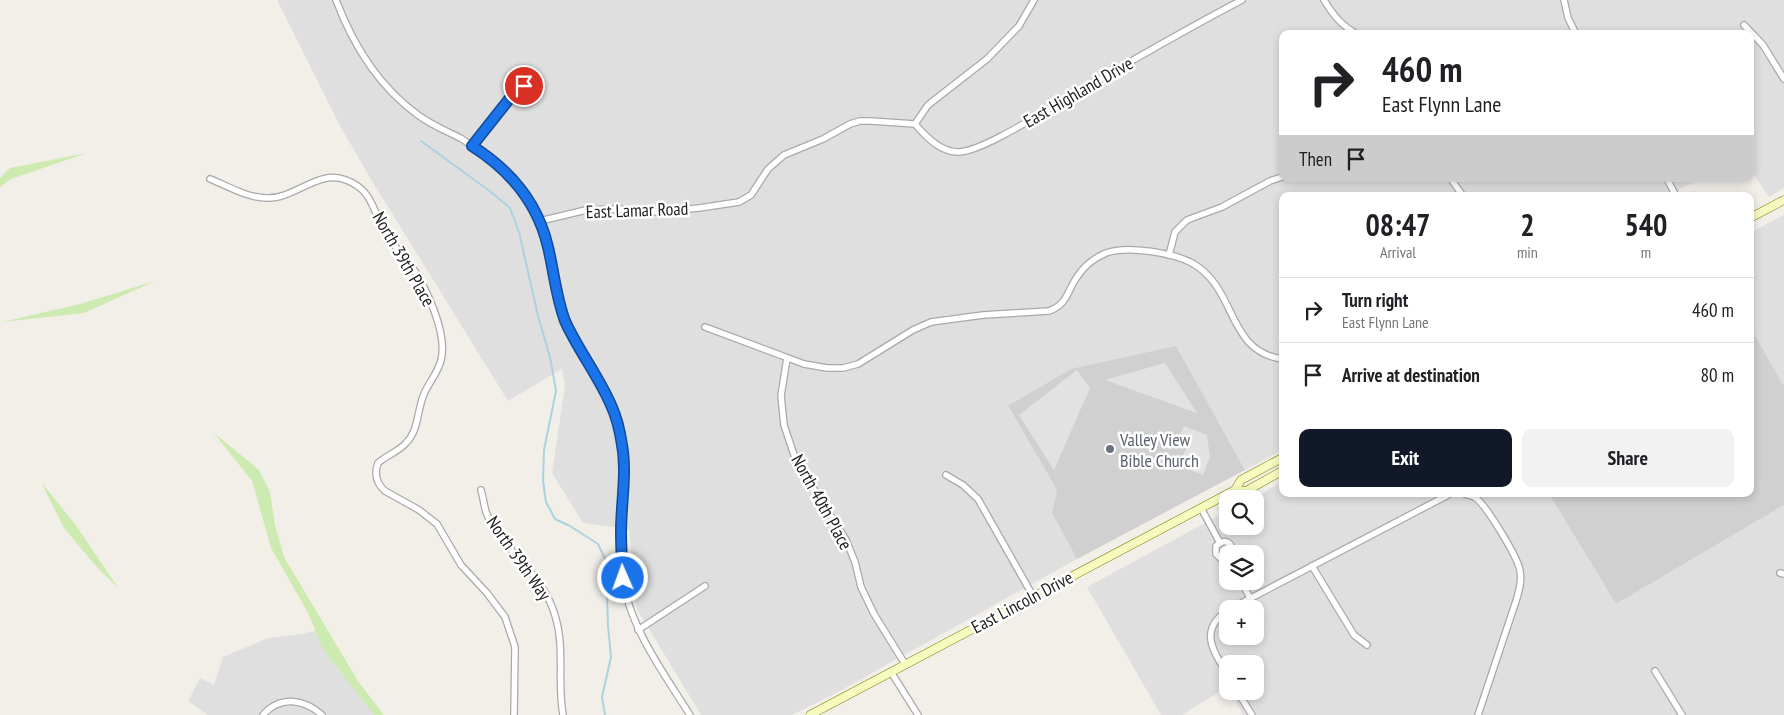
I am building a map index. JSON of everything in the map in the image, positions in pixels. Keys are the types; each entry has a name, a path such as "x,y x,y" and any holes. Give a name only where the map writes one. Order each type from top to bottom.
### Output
{"main road":[{"path":"1754,216 1784,200"},
{"name":"East Lincoln Drive","path":"1235,490 1241,480 1279,460"},
{"name":"East Lincoln Drive","path":"1248,490 1279,473"},
{"name":"East Lincoln Drive","path":"810,715 1219,498"}],"street":[{"path":"336,0 358,48 388,88 417,114 472,146 508,175 524,193 540,221 559,303 575,341 605,393 618,426 623,448 621,533 626,599 638,630 690,715"},
{"path":"915,124 928,105 987,59 1019,26 1034,0"},
{"name":"East Highland Drive","path":"915,124 925,137 945,149 958,152 972,149 1017,127 1195,24 1242,0"},
{"path":"1324,0 1337,19 1350,30"},
{"path":"1564,0 1568,18 1574,30"},
{"path":"1744,25 1749,30"},
{"path":"1754,36 1763,45 1784,79"},
{"path":"472,146 510,98 524,86"},
{"name":"East Lamar Road","path":"540,221 586,210 617,209 658,212 739,202 750,195 768,169 784,155 823,139 850,124 860,121 915,124"},
{"name":"North 39th Place","path":"210,179 252,196 268,198 282,196 324,178 340,177 347,180 362,189 369,196 385,234 418,276 441,330 442,357 435,376 424,393 411,437 400,449 378,463 376,477 385,491 419,510 438,524 461,565 487,593 505,617 514,647 514,715"},
{"path":"1169,255 1175,232 1187,220 1222,207 1279,178"},
{"path":"704,327 804,364 827,368 843,368 858,364 913,330 931,322 983,315 1049,311 1059,307 1065,300 1076,277 1095,258 1108,252 1138,250 1169,255 1201,268 1220,289 1243,337 1262,353 1279,358"},
{"name":"North 40th Place","path":"786,358 780,396 784,425 796,460 846,540 855,562 861,587 874,614 905,664"},
{"path":"946,475 962,485 978,499 1033,596"},
{"name":"North 39th Way","path":"482,490 486,511 493,524 504,541 544,589 557,621 562,652 560,700 563,715"},
{"path":"1246,600 1444,497"},
{"path":"1473,497 1486,509 1510,548 1520,569 1521,582 1478,715"},
{"path":"1201,508 1220,543"},
{"path":"1219,556 1216,546 1224,542 1230,545"},
{"path":"1312,566 1354,635 1367,645"},
{"path":"638,630 706,586"},
{"path":"1246,590 1250,598"},
{"path":"1219,615 1210,633 1212,647 1219,659"},
{"path":"891,672 918,715"},
{"path":"1655,672 1682,715"},
{"path":"1243,700 1252,715"},
{"path":"263,715 274,705 285,701 294,701 306,704 322,715"}],"shaded area":[{"path":"277,0 1784,0 1784,188 1769,197 1754,175 1754,30 1279,30 1279,182 1695,182 1674,192 1279,192 1279,452 1245,470 1176,347 1008,407 1057,490 1052,513 1077,559 836,693 792,715 701,715 637,609 629,529 583,523 552,473 565,386 562,369 508,401 339,124"},
{"path":"1784,215 1784,386 1754,334 1754,231"},
{"path":"1754,334 1784,386 1784,505 1616,604 1551,497 1754,497"},
{"path":"1176,346 1245,470 1077,559 1052,513 1057,490 1008,406 1071,369"},
{"path":"1165,363 1197,413 1105,380"},
{"path":"1077,370 1090,388 1054,470 1019,415"},
{"path":"1184,426 1207,435 1210,457 1203,475 1179,465 1188,444 1181,433"},
{"path":"1279,484 1279,497 1551,497 1616,604 1784,505 1784,715 1243,715 1235,700 1264,700 1264,655 1219,655 1219,692 1182,715 1161,715 1087,587 1219,515 1219,535 1264,535 1264,492"},
{"path":"324,629 377,715 208,715 188,701 200,678 214,685 223,657 268,638"}],"green space":[{"path":"87,153 11,179 0,187 0,178 10,168"},
{"path":"155,281 84,313 2,322 80,304"},
{"path":"213,432 259,470 270,492 275,525 284,557 358,681 384,715 374,715 324,651 307,611 271,548 252,481"},
{"path":"41,482 75,524 119,589 94,564 64,528"}],"waterway":[{"path":"421,141 510,208 519,232 538,316 550,357 556,391 544,450 543,481 546,502 555,519 598,544 606,561 611,657 602,697 605,715"}],"place":[{"name":"Valley View Bible Church","path":"1110,449"}],"route":[{"path":"524,86 510,98 472,146 482,152 508,175 524,193 540,221 559,303 566,321 575,341 612,406 623,448 621,533 623,578"}]}
